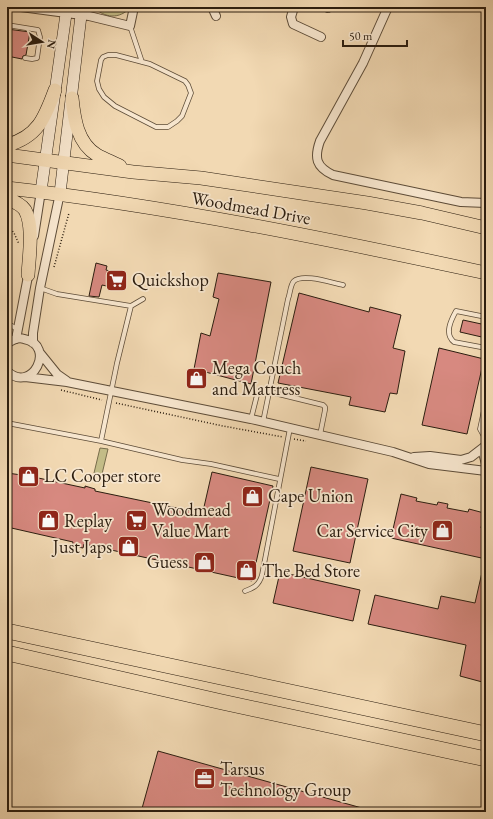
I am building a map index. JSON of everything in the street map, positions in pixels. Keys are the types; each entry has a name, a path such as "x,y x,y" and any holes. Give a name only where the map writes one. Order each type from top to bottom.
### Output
{"highway":[{"path":"7,631 486,734"},
{"path":"7,653 222,702 486,759"},
{"path":"7,656 44,661"}],"main road":[{"path":"41,192 66,10"},
{"path":"60,194 81,11"},
{"path":"7,145 23,139 36,129 46,116 55,90"},
{"path":"72,98 77,130 83,141 96,155 133,172"},
{"name":"Woodmead Drive","path":"7,154 45,161 64,162 133,172 201,178 367,203 422,212 486,228"},
{"name":"Woodmead Drive","path":"7,188 60,194 231,222 370,248 486,273"},
{"path":"7,199 23,207 28,221 30,243 28,275"}],"street":[{"path":"21,7 81,11 93,16 130,26 134,7"},
{"path":"212,7 216,16"},
{"path":"294,7 291,19 293,24 321,37"},
{"path":"388,7 363,63 320,141 316,158 320,166 325,171 332,174 460,202 486,203"},
{"path":"16,339 41,192"},
{"path":"33,343 33,333 40,288 60,194"},
{"path":"7,344 16,339 22,338 33,343 57,374 67,382"},
{"path":"25,377 35,372 40,360 40,353"},
{"path":"7,371 16,377 67,382 251,419 411,457 429,464 486,471"},
{"path":"411,457 430,456 461,460 471,457 485,444"},
{"path":"485,444 483,453 486,464"}],"lane":[{"path":"7,25 38,30 40,37 37,58 26,58"},
{"path":"130,26 142,62"},
{"path":"116,55 142,62 162,69 185,81 190,89 191,93 182,116 168,127 156,127 112,104 104,97 99,89 97,82 101,60 103,57 116,55"},
{"path":"263,422 288,299 294,281 312,278 343,285"},
{"path":"40,288 57,294 131,306 143,299"},
{"path":"101,441 131,306"},
{"path":"486,317 456,311 450,323 449,335 454,342 486,348"},
{"path":"7,323 17,329"},
{"path":"251,419 258,391"},
{"path":"270,392 323,405 325,410 320,435"},
{"path":"485,444 480,429 486,401"},
{"path":"7,423 101,441 182,460 211,464 279,479"},
{"path":"245,591 254,588 262,575 279,479 290,428"}],"path":[{"path":"53,269 69,213"},
{"path":"7,383 15,384"},
{"path":"59,390 223,426 310,442"}],"shaded area":[{"path":"93,7 131,7 122,14 112,16 102,13"},
{"path":"100,448 108,449 102,474 94,473"}],"building":[{"path":"7,29 30,32 26,55 23,56 22,59 7,56"},
{"path":"96,263 107,266 106,270 114,272 111,287 102,285 99,297 89,296"},
{"path":"218,273 271,282 251,384 194,369 201,333 210,336 219,299 213,297"},
{"path":"299,293 369,312 370,307 401,315 393,348 405,351 397,394 390,393 385,412 349,405 351,397 278,383"},
{"path":"463,320 486,325 486,338 460,332"},
{"path":"439,348 484,359 467,434 422,425"},
{"path":"311,467 368,479 350,563 293,551"},
{"name":"Woodmead Value Mart","path":"212,472 273,486 252,581 84,544 83,548 72,546 73,542 7,527 7,473 29,476 85,488 85,486 95,489 95,491 196,512 204,507"},
{"path":"401,494 417,498 416,501 437,505 438,502 448,504 447,508 468,512 469,509 484,513 481,528 486,528 486,559 391,538"},
{"path":"483,568 486,568 486,683 460,676 466,645 368,624 375,595 438,609 441,596 475,603"},
{"path":"280,572 360,590 353,621 273,603"},
{"name":"Tarsus Technology Group","path":"158,751 369,810 368,812 141,812"}],"place":[{"name":"Quickshop","path":"116,280"},
{"name":"Mega Couch and Mattress","path":"197,378"},
{"name":"LC Cooper store","path":"29,476"},
{"name":"Cape Union","path":"252,496"},
{"name":"Woodmead Value Mart","path":"136,520"},
{"name":"Replay","path":"49,521"},
{"name":"Car Service City","path":"443,531"},
{"name":"Just Japs","path":"128,547"},
{"name":"Guess","path":"204,562"},
{"name":"The Bed Store","path":"246,571"},
{"name":"Tarsus Technology Group","path":"205,779"}]}
